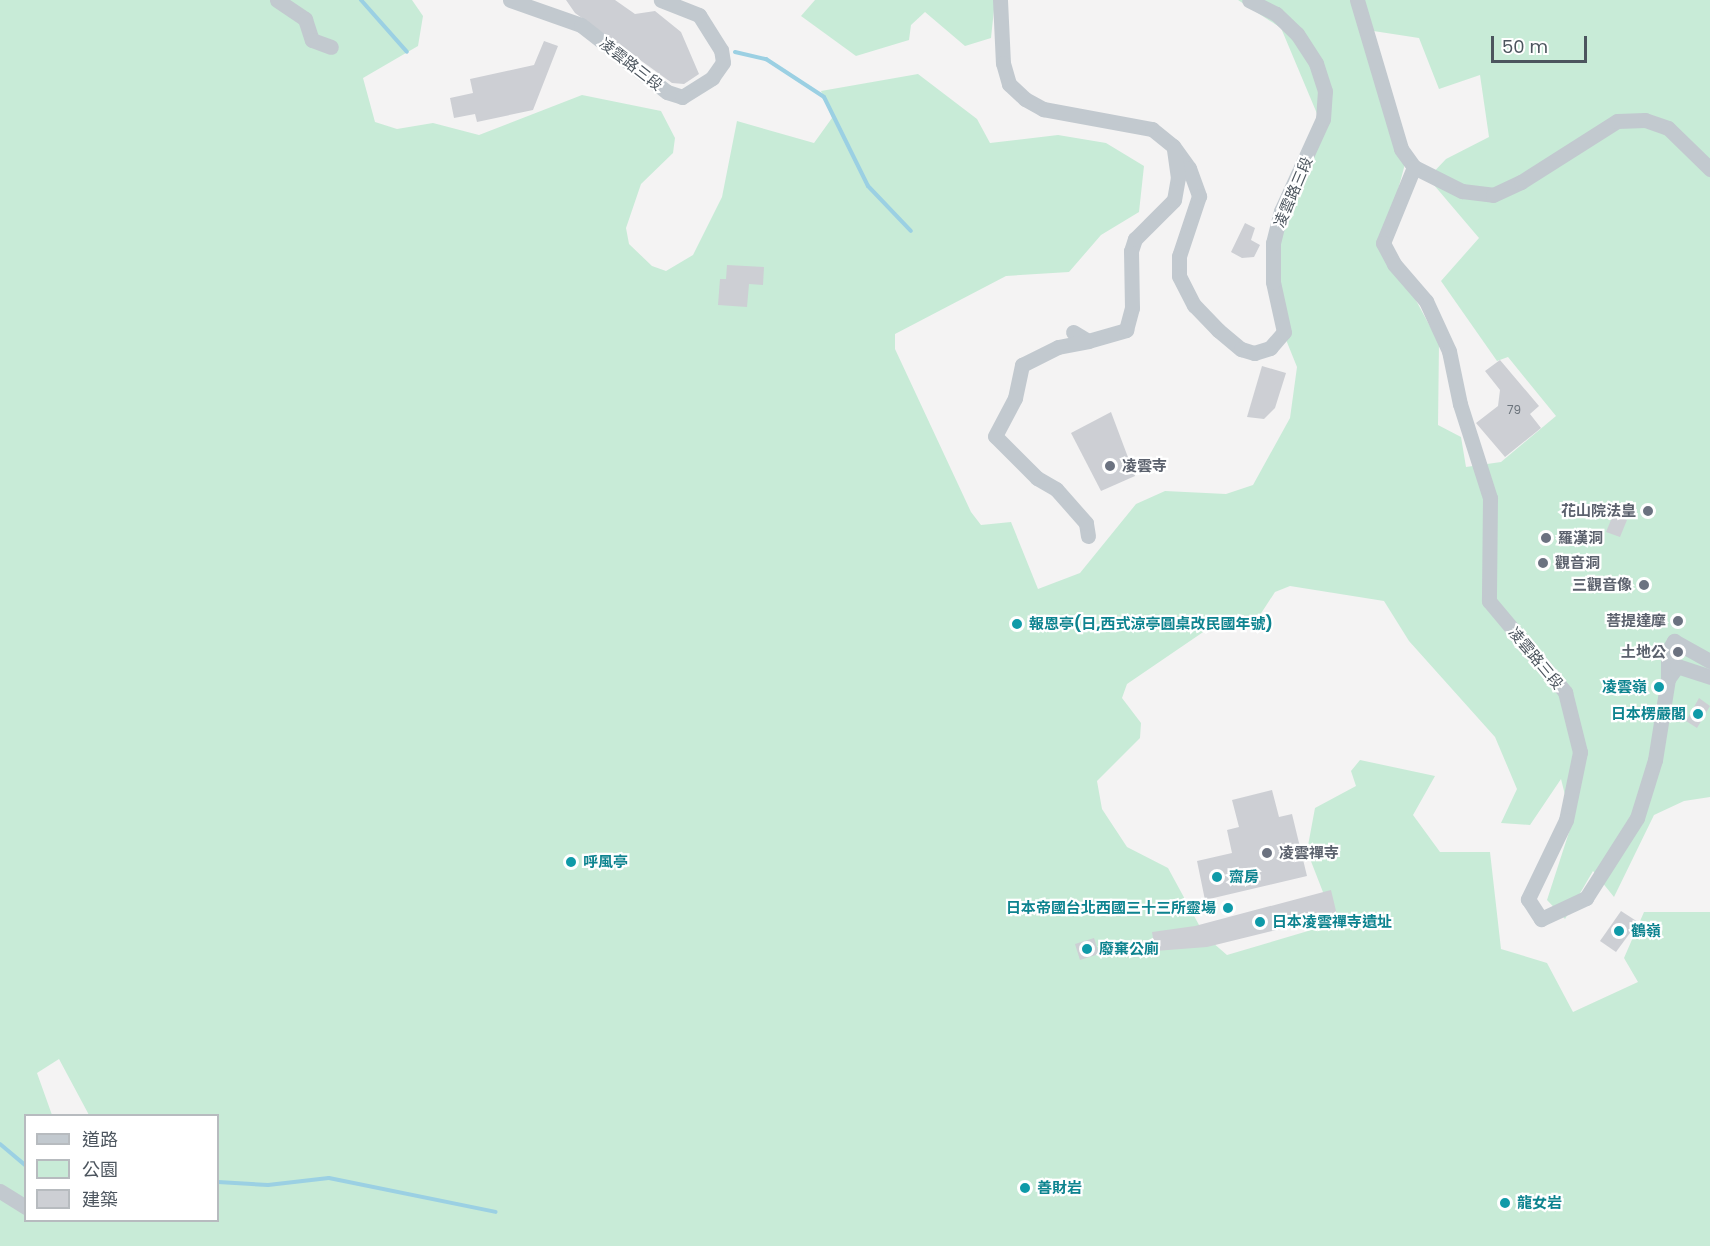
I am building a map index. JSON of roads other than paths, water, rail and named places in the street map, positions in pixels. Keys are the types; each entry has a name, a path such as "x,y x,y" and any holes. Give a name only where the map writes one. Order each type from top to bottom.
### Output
{"street":[{"path":"277,0 305,19 312,40 331,47"},
{"name":"凌雲路三段","path":"510,0 581,25 668,92 682,96 712,78 723,62 721,50 699,15 660,0"},
{"name":"凌雲路三段","path":"1000,0 1003,63 1010,84 1025,99 1043,109 1152,129 1173,146 1189,168 1199,196 1179,256 1185,291 1241,349 1264,351 1284,332 1273,282 1273,243 1281,211 1323,119 1325,91 1316,63 1297,34 1276,14 1249,0"},
{"path":"1357,0 1397,140 1414,167 1462,191 1493,195 1617,121 1645,120 1668,128 1710,169"},
{"path":"1088,536 1086,523 1064,498 995,436 1015,398 1022,365 1058,347 1126,330 1132,308 1131,251 1135,239 1174,200 1178,178 1173,146"},
{"name":"凌雲路三段","path":"1414,167 1383,243 1394,264 1426,301 1449,351 1460,404 1490,498 1489,601 1565,692 1580,752 1566,820 1528,899 1541,919 1586,898 1637,818 1654,760 1668,679 1668,651 1674,641 1710,661"},
{"path":"1073,332 1088,341"},
{"path":"1668,679 1677,666 1710,677"},
{"path":"0,1191 24,1206"}],"waterway":[{"path":"361,0 407,52"},
{"path":"735,52 766,59 824,97 868,186 911,231"},
{"path":"0,1144 24,1164"},
{"path":"219,1182 268,1185 329,1178 496,1212"}],"place":[{"name":"凌雲寺","path":"1110,466"},
{"name":"花山院法皇","path":"1648,511"},
{"name":"羅漢洞","path":"1546,538"},
{"name":"觀音洞","path":"1543,563"},
{"name":"三觀音像","path":"1644,585"},
{"name":"菩提達摩","path":"1678,621"},
{"name":"報恩亭(日,西式涼亭圓桌改民國年號)","path":"1017,624"},
{"name":"土地公","path":"1678,652"},
{"name":"凌雲嶺","path":"1659,687"},
{"name":"日本楞嚴閣","path":"1698,714"},
{"name":"凌雲禪寺","path":"1267,853"},
{"name":"呼風亭","path":"571,862"},
{"name":"齋房","path":"1217,877"},
{"name":"日本帝國台北西國三十三所靈場","path":"1228,908"},
{"name":"日本凌雲禪寺遺址","path":"1260,922"},
{"name":"鶴嶺","path":"1619,931"},
{"name":"廢棄公廁","path":"1087,949"},
{"name":"善財岩","path":"1025,1188"},
{"name":"龍女岩","path":"1505,1203"}]}
